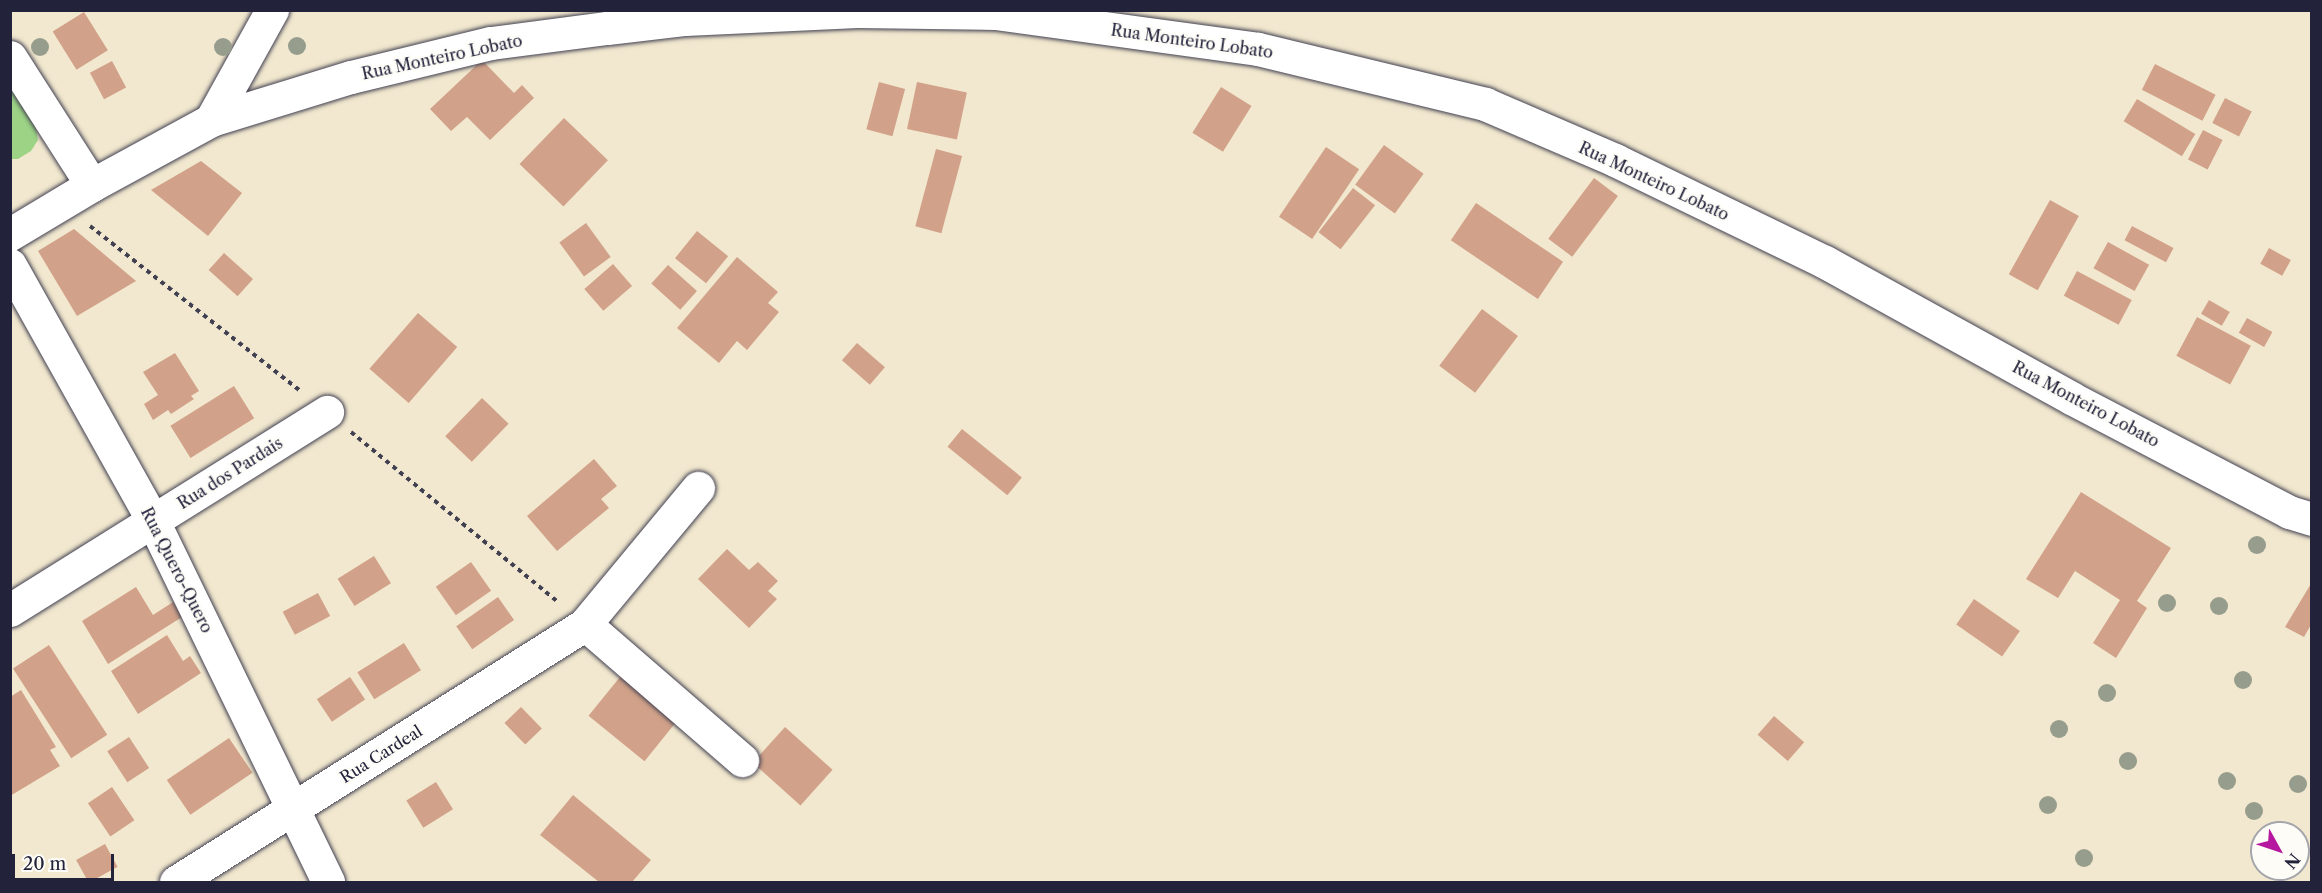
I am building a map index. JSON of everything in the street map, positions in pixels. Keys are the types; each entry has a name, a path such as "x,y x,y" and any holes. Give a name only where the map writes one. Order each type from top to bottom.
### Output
{"street":[{"path":"211,120 272,10"},
{"name":"Rua Monteiro Lobato","path":"10,234 92,185 211,120 351,77 491,43 685,19 857,11 995,13 1258,49 1485,104 1615,160 1825,262 2082,403 2289,512 2312,519"},
{"path":"10,57 92,185"},
{"name":"Rua Quero-Quero","path":"10,265 153,521 328,882"},
{"name":"Rua dos Pardais","path":"10,609 327,412"},
{"name":"Rua Cardeal","path":"176,882 585,624 698,488"},
{"path":"585,624 742,760"}],"green space":[{"path":"10,87 36,128 38,140 31,151 18,159 11,159"}],"building":[{"path":"84,12 108,50 76,70 53,32"},
{"path":"482,60 514,93 522,85 534,98 490,140 467,117 451,131 430,109"},
{"path":"112,61 126,87 104,99 90,73"},
{"path":"2155,64 2216,95 2202,121 2142,90"},
{"path":"879,82 905,89 892,136 866,129"},
{"path":"917,82 967,93 957,140 907,129"},
{"path":"1221,87 1252,106 1223,152 1192,133"},
{"path":"2225,98 2252,112 2239,137 2212,123"},
{"path":"2137,99 2195,134 2182,156 2124,121"},
{"path":"564,118 608,160 563,206 520,164"},
{"path":"2203,130 2223,140 2208,169 2188,159"},
{"path":"1384,145 1424,174 1395,213 1355,185"},
{"path":"1326,147 1359,169 1312,239 1279,217"},
{"path":"936,149 962,156 941,233 915,226"},
{"path":"201,161 242,193 208,236 151,190"},
{"path":"1594,178 1618,196 1572,257 1548,239"},
{"path":"1353,188 1375,205 1341,249 1319,232"},
{"path":"2050,200 2079,216 2038,290 2009,274"},
{"path":"1476,203 1563,262 1538,299 1451,240"},
{"path":"586,223 611,257 584,276 559,242"},
{"path":"2132,226 2173,248 2166,262 2124,240"},
{"path":"74,229 136,281 77,316 38,251"},
{"path":"697,231 728,256 706,283 675,258"},
{"path":"2108,242 2149,265 2135,291 2093,268"},
{"path":"2269,248 2291,260 2282,276 2260,264"},
{"path":"224,253 253,279 238,296 209,270"},
{"path":"737,257 778,292 768,303 779,312 747,350 737,341 719,363 677,328"},
{"path":"613,264 632,286 603,311 584,289"},
{"path":"668,265 697,291 680,310 651,284"},
{"path":"2077,271 2132,300 2119,325 2064,296"},
{"path":"2209,300 2230,312 2222,326 2201,314"},
{"path":"1482,309 1518,336 1475,393 1439,366"},
{"path":"418,313 457,347 409,403 369,369"},
{"path":"2197,317 2251,346 2230,384 2176,356"},
{"path":"2247,318 2272,332 2264,347 2239,333"},
{"path":"857,343 885,367 870,385 842,360"},
{"path":"175,353 199,391 191,396 194,399 171,414 168,410 153,420 144,404 158,395 143,372"},
{"path":"234,386 254,418 191,458 170,426"},
{"path":"482,398 509,424 472,462 445,436"},
{"path":"962,429 1022,477 1007,495 948,447"},
{"path":"594,459 617,486 601,499 609,508 557,551 527,516"},
{"path":"2081,492 2171,548 2137,601 2147,608 2116,658 2093,643 2120,600 2075,571 2058,598 2026,579"},
{"path":"727,549 749,570 758,562 778,581 768,591 777,599 749,628 698,579"},
{"path":"374,556 391,583 354,606 338,579"},
{"path":"471,562 491,591 456,615 436,587"},
{"path":"2312,582 2312,623 2304,637 2285,627"},
{"path":"136,587 153,615 173,602 182,617 108,664 82,621"},
{"path":"318,593 330,616 295,635 283,612"},
{"path":"498,597 514,620 472,649 456,626"},
{"path":"1974,599 2020,631 2002,657 1956,624"},
{"path":"167,635 183,661 190,656 201,673 138,714 111,671"},
{"path":"404,643 421,670 374,699 357,672"},
{"path":"49,645 107,735 71,758 13,668"},
{"path":"350,677 365,699 332,722 317,699"},
{"path":"620,677 676,722 644,761 589,716"},
{"path":"21,690 56,747 50,750 60,766 10,796 10,697"},
{"path":"521,707 542,729 525,745 504,723"},
{"path":"1774,716 1804,742 1788,761 1758,735"},
{"path":"785,727 833,770 800,805 753,763"},
{"path":"129,737 149,768 127,782 107,751"},
{"path":"229,738 252,773 190,815 167,780"},
{"path":"436,782 453,809 423,828 406,801"},
{"path":"112,787 134,820 110,836 88,803"},
{"path":"573,795 651,860 632,882 599,882 540,835"},
{"path":"105,844 118,867 88,882 76,860"}]}
